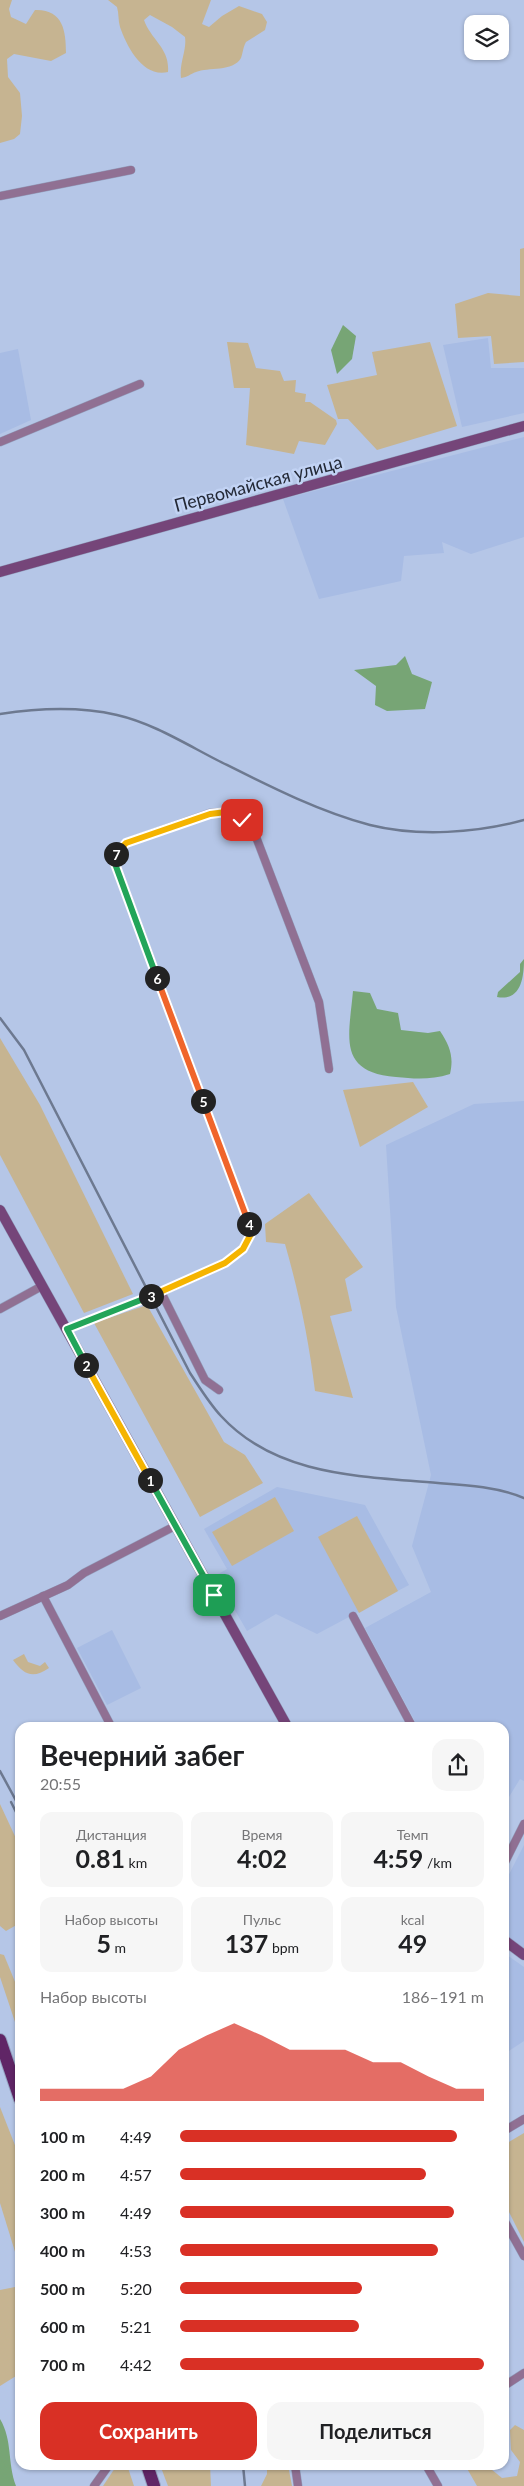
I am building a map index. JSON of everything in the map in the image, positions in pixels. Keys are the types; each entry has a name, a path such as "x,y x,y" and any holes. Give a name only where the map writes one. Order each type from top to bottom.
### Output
{"main road":[{"path":"0,2040 15,2084"},
{"path":"149,2470 154,2486"}],"street":[{"path":"0,196 131,170"},
{"path":"0,442 140,384"},
{"name":"Первомайская улица","path":"0,572 524,426"},
{"path":"67,1329 160,1292 225,1263 243,1249 252,1232 114,861 117,851 126,843 210,814 226,812 253,829 319,1002 329,1070"},
{"path":"0,1210 285,1722"},
{"path":"0,1309 42,1286"},
{"path":"160,1292 205,1380 219,1390"},
{"path":"0,1616 43,1596 175,1526"},
{"path":"43,1596 109,1722"},
{"path":"353,1616 410,1722"},
{"path":"509,1854 524,1824"},
{"path":"509,1944 524,1955"},
{"path":"509,2128 524,2119"},
{"path":"509,2229 524,2256"},
{"path":"509,2383 524,2373"},
{"path":"94,2486 105,2470"},
{"path":"296,2470 298,2486"},
{"path":"429,2470 438,2486"}],"shaded area":[{"path":"0,0 12,0 9,9 11,17 26,24 35,10 52,13 57,17 64,29 66,53 51,61 14,54 7,59 8,77 20,93 22,116 20,134 14,139 0,143"},
{"path":"108,0 211,0 202,24 209,27 222,16 239,6 262,14 267,22 265,30 246,42 241,58 237,62 226,67 201,71 181,78 185,37 172,27 150,15 144,20 163,50 168,64 168,72 159,73 151,70 144,66 132,52 120,27 117,7"},
{"path":"524,248 524,362 494,364 491,336 458,338 455,304 488,293 520,296 520,249"},
{"path":"343,325 356,336 352,359 337,374 331,350"},
{"path":"488,338 491,368 524,368 524,413 462,427 443,345"},
{"path":"227,342 248,343 256,368 280,371 284,381 296,380 295,392 306,394 305,402 310,402 336,420 337,424 325,445 299,441 294,454 246,445 250,388 234,388"},
{"path":"430,342 457,426 377,450 348,419 338,419 327,385 377,375 372,352"},
{"path":"18,349 31,420 0,434 0,353"},
{"path":"524,437 524,537 471,554 442,542 444,553 404,556 401,581 319,599 283,499"},
{"path":"405,656 412,674 432,682 425,709 387,711 375,705 376,686 354,670 396,665"},
{"path":"524,959 522,979 517,991 512,995 497,997 498,992 520,972 520,964"},
{"path":"353,991 370,993 377,1009 398,1013 401,1030 428,1033 440,1031 450,1052 452,1062 450,1074 430,1078 410,1078 377,1074 364,1068 355,1060 349,1037"},
{"path":"0,1038 40,1105 133,1294 84,1313 0,1155"},
{"path":"413,1082 428,1107 360,1147 343,1090"},
{"path":"524,1101 524,1781 520,1779 509,1797 509,1722 415,1722 365,1628 431,1592 412,1546 431,1475 396,1307 386,1145 474,1104"},
{"path":"309,1193 363,1267 345,1279 352,1311 330,1316 353,1398 315,1391 303,1317 285,1244 266,1242 265,1224"},
{"path":"147,1305 224,1442 245,1455 263,1483 200,1517 94,1323"},
{"path":"277,1487 365,1505 409,1585 317,1634 276,1614 247,1631 215,1576 227,1569 204,1529"},
{"path":"275,1497 294,1531 232,1566 212,1532"},
{"path":"357,1516 398,1591 359,1613 318,1537"},
{"path":"112,1630 141,1688 107,1705 77,1648"},
{"path":"24,1654 28,1662 40,1666 45,1662 49,1668 38,1674 25,1672 13,1660"},
{"path":"0,1804 15,1836 15,1926 6,1931 0,1926"},
{"path":"524,1845 524,1949 509,1938 509,1874"},
{"path":"0,1954 4,1955 15,1982 15,2022 0,1977"},
{"path":"509,1956 524,1967 524,2041 509,2051"},
{"path":"0,2107 15,2145 15,2252 0,2203"},
{"path":"524,2133 524,2242 509,2212 509,2142"},
{"path":"15,2287 15,2377 0,2386 0,2290"},
{"path":"0,2419 7,2435 16,2486 0,2486"},
{"path":"515,2425 524,2430 524,2486 477,2486 468,2470 492,2470 502,2478 517,2476 520,2462 511,2450 510,2430"},
{"path":"114,2470 129,2470 134,2486 103,2486"},
{"path":"162,2470 210,2470 211,2486 168,2486"},
{"path":"267,2470 289,2470 292,2486 261,2486"}],"railway":[{"path":"0,714 29,710 73,709 117,715 143,723 168,734 311,805 350,819 388,829 447,832 487,828 524,820"},
{"path":"0,1018 24,1050 190,1373 221,1416 243,1436 268,1451 294,1462 322,1470 351,1475 482,1487 504,1491 524,1498"},
{"path":"0,1771 15,1799"},
{"path":"11,1802 15,1810"},
{"path":"243,2470 245,2486"}],"route":[{"path":"214,1595 67,1329 160,1292 225,1263 243,1249 252,1232 114,861 117,851 126,843 210,814 226,812 242,820"}]}
